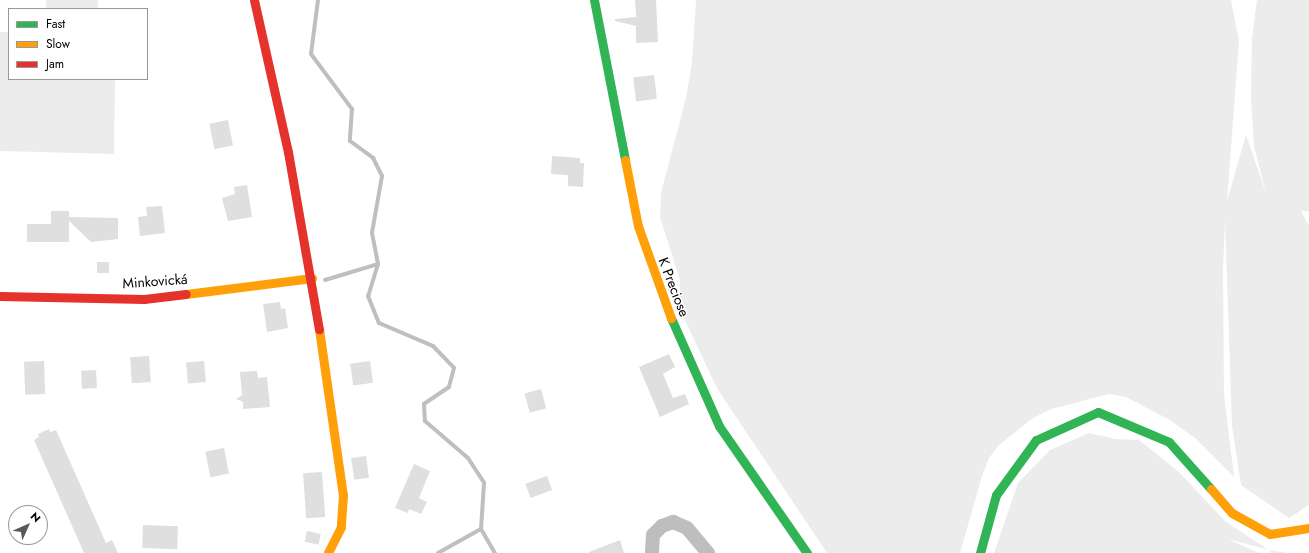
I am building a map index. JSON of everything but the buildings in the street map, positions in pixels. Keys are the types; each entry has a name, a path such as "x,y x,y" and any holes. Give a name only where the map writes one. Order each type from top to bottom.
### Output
{"street":[{"path":"254,0 288,152 312,278 343,495 341,527 328,553"},
{"name":"K Preciose","path":"594,0 638,226 653,273 684,352 719,426 807,553"},
{"name":"Minkovická","path":"0,296 144,299 312,278"},
{"path":"980,553 996,495 1036,440 1098,412 1169,442 1232,513 1270,534 1309,528"},
{"path":"652,553 653,535 662,526 673,522 687,528 708,553"}],"shaded area":[{"path":"46,0 98,0 98,8 46,8"},
{"path":"696,0 1231,0 1239,41 1227,201 1246,135 1266,193 1254,146 1251,97 1252,39 1257,0 1309,0 1309,211 1301,211 1309,226 1309,505 1289,518 1241,485 1232,426 1225,219 1223,270 1224,395 1234,477 1195,438 1168,419 1126,397 1109,394 1051,409 1033,418 999,445 989,458 982,476 960,553 827,553 718,390 679,308 680,280 660,217 661,193 686,98 692,62"},
{"path":"0,32 8,32 8,80 115,80 114,154 0,151"},
{"path":"1089,433 1115,439 1139,440 1178,471 1226,522 1269,550 1228,539 1259,553 994,553 1018,483 1050,450"},
{"path":"1269,550 1287,553 1271,553"}],"waterway":[{"path":"318,0 311,54 352,109 350,141 373,158 382,176 372,233 378,264 368,296 379,323 433,346 454,368 449,387 424,404 425,421 468,458 484,483 481,529 495,553"},
{"path":"325,280 378,264"},
{"path":"438,553 481,529"}],"traffic: fast":[{"path":"594,0 625,160"},
{"path":"671,318 719,426 807,553"},
{"path":"980,553 996,495 1036,440 1098,412 1169,442 1211,489"}],"traffic: slow":[{"path":"625,160 638,226 671,318"},
{"path":"186,294 312,278"},
{"path":"319,329 343,495 341,527 328,553"},
{"path":"1211,489 1232,513 1270,534 1309,528"}],"traffic: jam":[{"path":"254,0 288,152 319,329"},
{"path":"0,296 144,299 186,294"}]}
